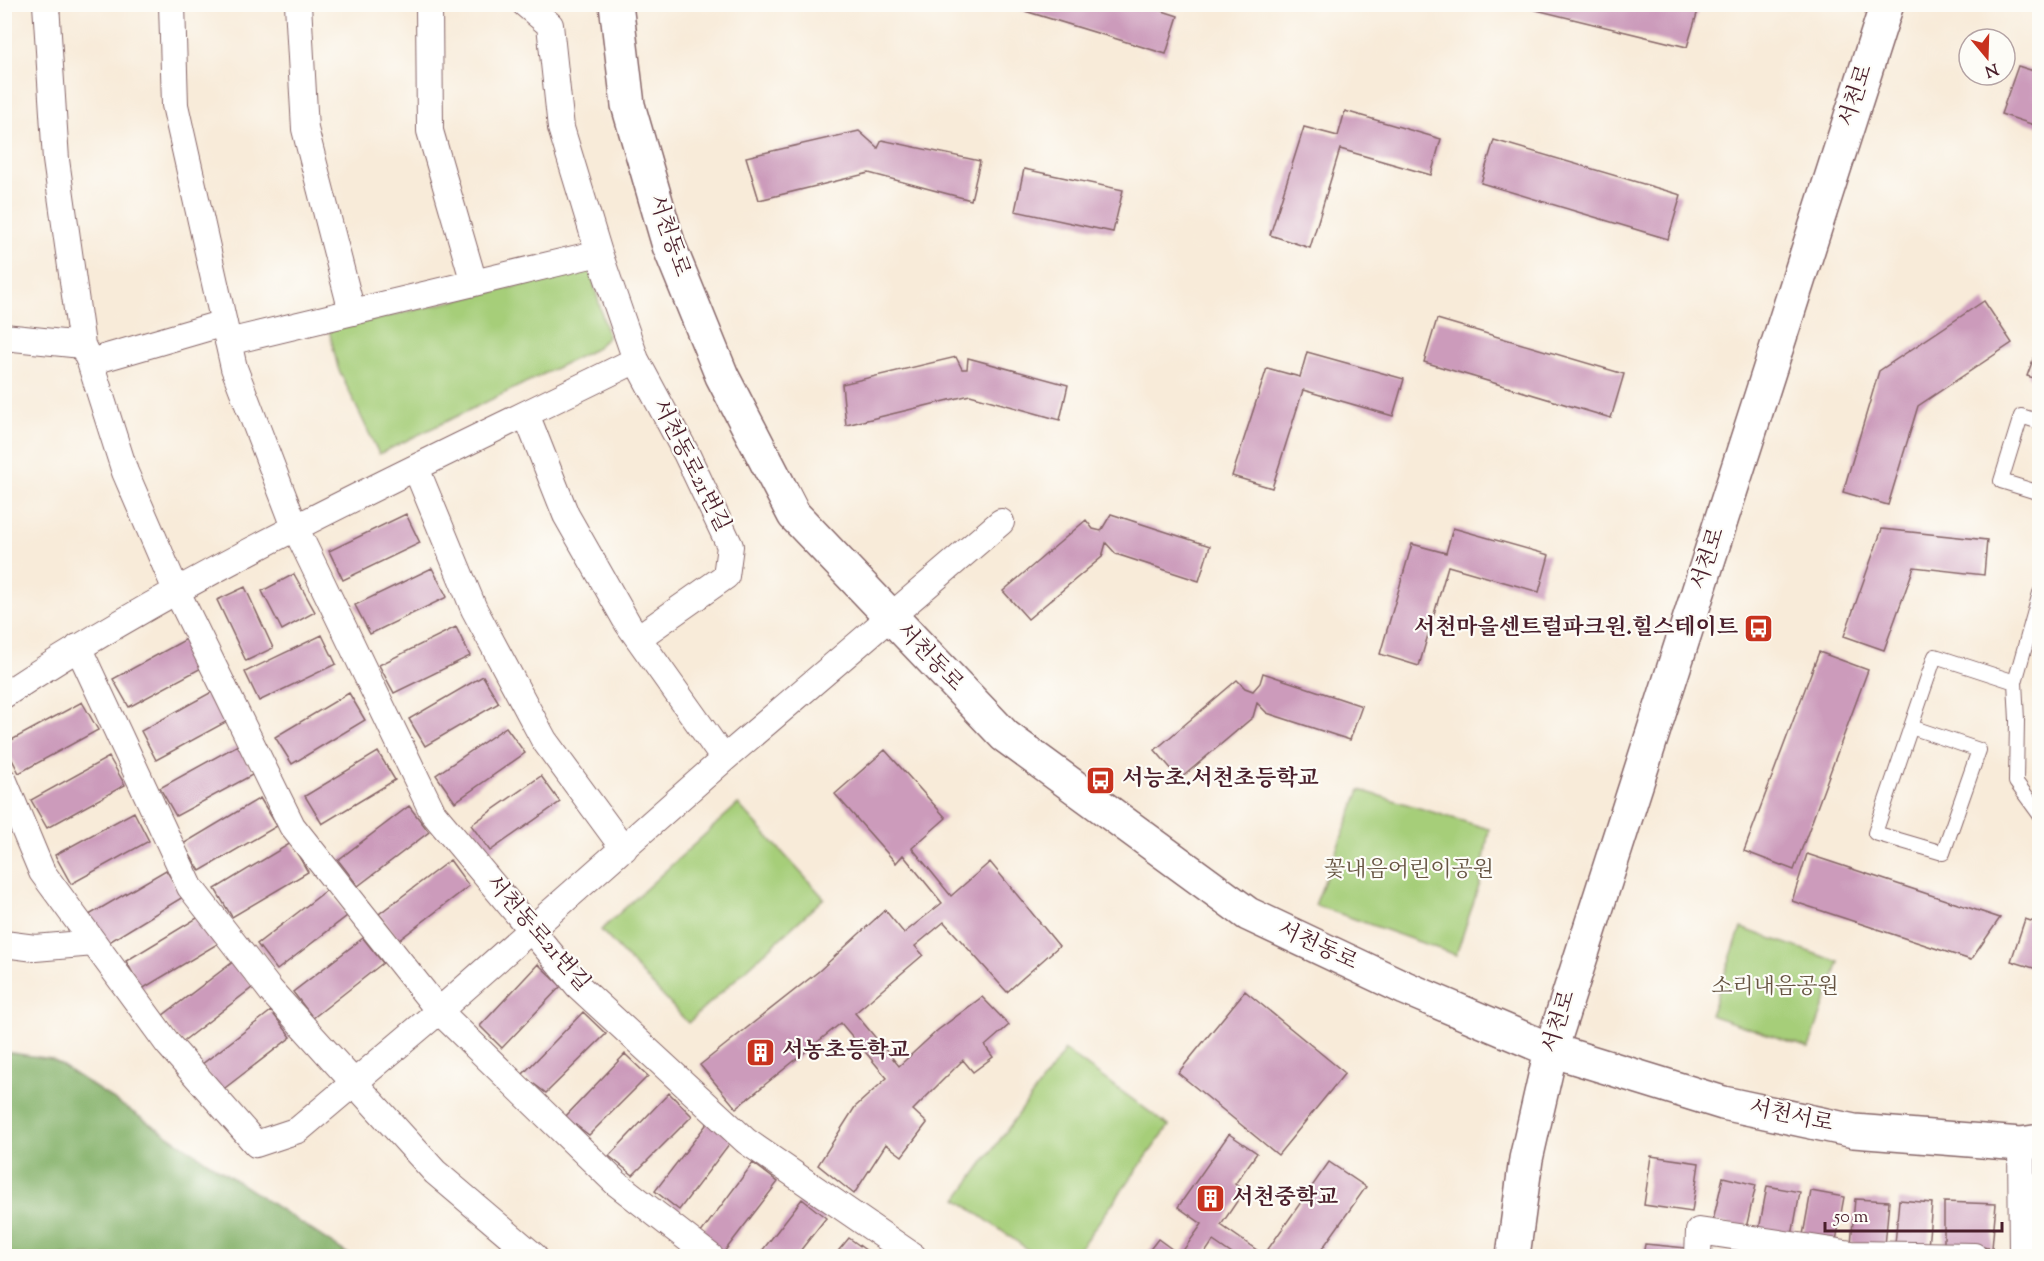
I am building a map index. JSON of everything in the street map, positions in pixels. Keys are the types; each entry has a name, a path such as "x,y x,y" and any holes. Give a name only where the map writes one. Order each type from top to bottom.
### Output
{"street":[{"path":"46,4 56,160 86,353 125,472 176,590 292,826 440,1011 616,1183 710,1257"},
{"name":"서천동로21번길","path":"172,4 175,105 234,368 295,527 433,813 579,986 746,1141 898,1253"},
{"path":"298,4 305,129 352,312"},
{"path":"429,4 430,131 474,283"},
{"name":"서천동로21번길","path":"525,4 550,25 561,128 599,253 636,360 686,453 730,546 726,576 638,638"},
{"name":"서천동로","path":"616,4 628,105 669,246 722,376 794,515 1005,736 1248,914 1405,988 1551,1050"},
{"name":"서천로","path":"1513,1257 1526,1160 1551,1050 1887,4"},
{"path":"4,337 86,353 352,312 599,253"},
{"path":"4,695 78,647 176,590 387,480 636,360"},
{"path":"526,414 566,515 638,638 724,759"},
{"path":"416,468 474,609 544,740 624,849"},
{"path":"4,781 42,872 168,1044 256,1144 298,1130 440,1011 724,759 1001,522"},
{"path":"78,647 190,887 271,991 353,1084 435,1172 534,1257"},
{"path":"4,944 35,948 94,943"},
{"name":"서천서로","path":"1551,1050 1723,1103 1854,1131 2030,1142"},
{"path":"2022,1257 2030,1142"},
{"path":"1698,1257 1699,1231 1852,1254 1974,1257"},
{"path":"2028,1257 2040,1255"}],"lane":[{"path":"2040,422 2021,416 2001,481 2040,493"},
{"path":"2040,593 2014,682 2016,782 2040,815"},
{"path":"1911,727 1978,750 1943,853 1875,833 1935,656 2014,682"}],"green space":[{"path":"590,269 608,337 595,349 379,454 338,368 329,330"},
{"name":"꽃내음어린이공원","path":"1360,790 1489,829 1480,883 1456,955 1315,905"},
{"path":"738,804 824,898 688,1023 601,930"},
{"name":"소리내음공원","path":"1741,928 1839,962 1809,1048 1710,1015"},
{"path":"1065,1050 1169,1126 1074,1256 1037,1256 957,1199"},
{"path":"5,1052 52,1059 351,1256 5,1256"}],"building":[{"path":"1002,4 1141,4 1178,16 1166,54"},
{"path":"1512,4 1700,4 1687,47"},
{"path":"2018,66 2040,73 2040,127 2001,114 2011,87 2017,87"},
{"path":"1345,111 1441,139 1431,175 1340,149 1310,248 1270,235 1304,127 1338,136"},
{"path":"859,131 878,148 882,140 980,161 971,200 869,173 759,200 746,157"},
{"path":"1494,140 1681,195 1668,239 1481,183"},
{"path":"1024,169 1123,190 1113,232 1015,211"},
{"path":"1984,301 2012,343 1918,406 1888,505 1843,492 1879,371"},
{"path":"1437,319 1624,374 1611,418 1424,362"},
{"path":"2040,343 2040,380 2027,376"},
{"path":"1307,352 1404,379 1393,416 1303,390 1272,488 1232,476 1267,368 1300,377"},
{"path":"956,357 962,369 967,369 968,358 1068,385 1060,420 970,395 846,425 842,384"},
{"path":"406,514 420,543 343,580 329,551"},
{"path":"1111,514 1210,546 1199,581 1116,554 1106,543 1102,557 1028,619 1003,591 1086,520 1093,529 1101,531"},
{"path":"1453,528 1549,555 1539,592 1448,566 1419,666 1380,654 1412,544 1446,553"},
{"path":"1882,529 1987,540 1984,575 1914,567 1884,650 1844,636"},
{"path":"432,568 447,597 370,634 355,605"},
{"path":"294,574 315,612 282,630 262,591"},
{"path":"245,587 273,648 246,661 217,600"},
{"path":"456,627 470,656 394,693 379,665"},
{"path":"322,635 336,664 259,701 245,672"},
{"path":"192,636 207,665 129,707 113,679"},
{"path":"1819,652 1868,670 1794,870 1744,851"},
{"path":"1263,673 1362,706 1350,740 1267,713 1257,703 1253,717 1180,779 1155,750 1237,680 1245,688 1253,691 1260,683"},
{"path":"483,676 499,703 425,746 409,719"},
{"path":"219,688 235,717 156,760 141,731"},
{"path":"349,693 365,720 292,764 275,737"},
{"path":"82,702 98,730 19,773 4,744"},
{"path":"506,727 525,753 455,802 436,775"},
{"path":"238,745 254,774 176,816 160,788"},
{"name":"서농초등학교","path":"885,750 946,818 912,848 951,896 990,862 1059,946 1007,992 944,922 915,946 923,955 855,1013 899,1066 938,1030 982,997 1009,1025 985,1046 993,1057 973,1072 963,1060 913,1110 927,1123 902,1156 886,1144 854,1194 818,1165 855,1107 887,1078 841,1023 736,1108 700,1065 819,971 885,910 904,933 942,903 903,855 896,863 835,794"},
{"path":"378,752 395,780 322,824 305,796"},
{"path":"109,757 125,785 47,828 31,800"},
{"path":"541,776 560,802 490,851 471,825"},
{"path":"260,798 277,826 200,871 183,844"},
{"path":"409,806 429,832 358,886 338,860"},
{"path":"134,812 149,841 71,884 55,855"},
{"path":"291,843 308,872 232,917 215,889"},
{"path":"1807,854 2000,918 1971,960 1792,901"},
{"path":"450,860 469,886 399,940 379,914"},
{"path":"166,870 183,897 106,944 89,915"},
{"path":"327,890 347,916 277,970 257,944"},
{"path":"202,915 219,943 142,989 126,961"},
{"path":"2025,919 2040,924 2040,970 2011,961"},
{"path":"363,938 383,963 313,1018 293,992"},
{"path":"233,962 253,987 182,1042 162,1016"},
{"path":"538,964 561,986 502,1048 480,1026"},
{"path":"1245,991 1345,1073 1278,1155 1178,1073"},
{"path":"271,1011 291,1037 221,1091 201,1065"},
{"path":"583,1012 606,1034 546,1093 522,1075"},
{"path":"625,1054 648,1076 589,1135 565,1117"},
{"path":"669,1093 692,1116 633,1175 609,1156"},
{"path":"709,1121 733,1139 679,1210 655,1191"},
{"name":"서천중학교","path":"1229,1134 1257,1153 1235,1184 1244,1191 1221,1225 1264,1255 1329,1162 1366,1187 1317,1256 1235,1256 1213,1241 1203,1256 1145,1256 1158,1239 1180,1255 1202,1224 1178,1207"},
{"path":"1651,1156 1699,1163 1692,1212 1644,1205"},
{"path":"753,1163 778,1182 724,1252 700,1234"},
{"path":"1723,1177 1756,1185 1746,1228 1713,1221"},
{"path":"1767,1186 1800,1192 1792,1236 1759,1230"},
{"path":"1811,1191 1844,1197 1836,1241 1803,1235"},
{"path":"802,1199 826,1218 796,1256 758,1256"},
{"path":"1855,1199 1889,1201 1885,1246 1851,1243"},
{"path":"1899,1200 1932,1203 1928,1247 1895,1244"},
{"path":"2040,1200 2040,1246 2035,1246 2028,1201"},
{"path":"1944,1202 1996,1204 1992,1248 1944,1244"},
{"path":"849,1238 874,1256 834,1256"},
{"path":"1645,1244 1686,1248 1685,1256 1643,1256"}],"place":[{"name":"서천마을센트럴파크원.힐스테이트","path":"1759,629"},
{"name":"서능초.서천초등학교","path":"1101,780"},
{"name":"서농초등학교","path":"761,1052"},
{"name":"서천중학교","path":"1211,1199"}]}
